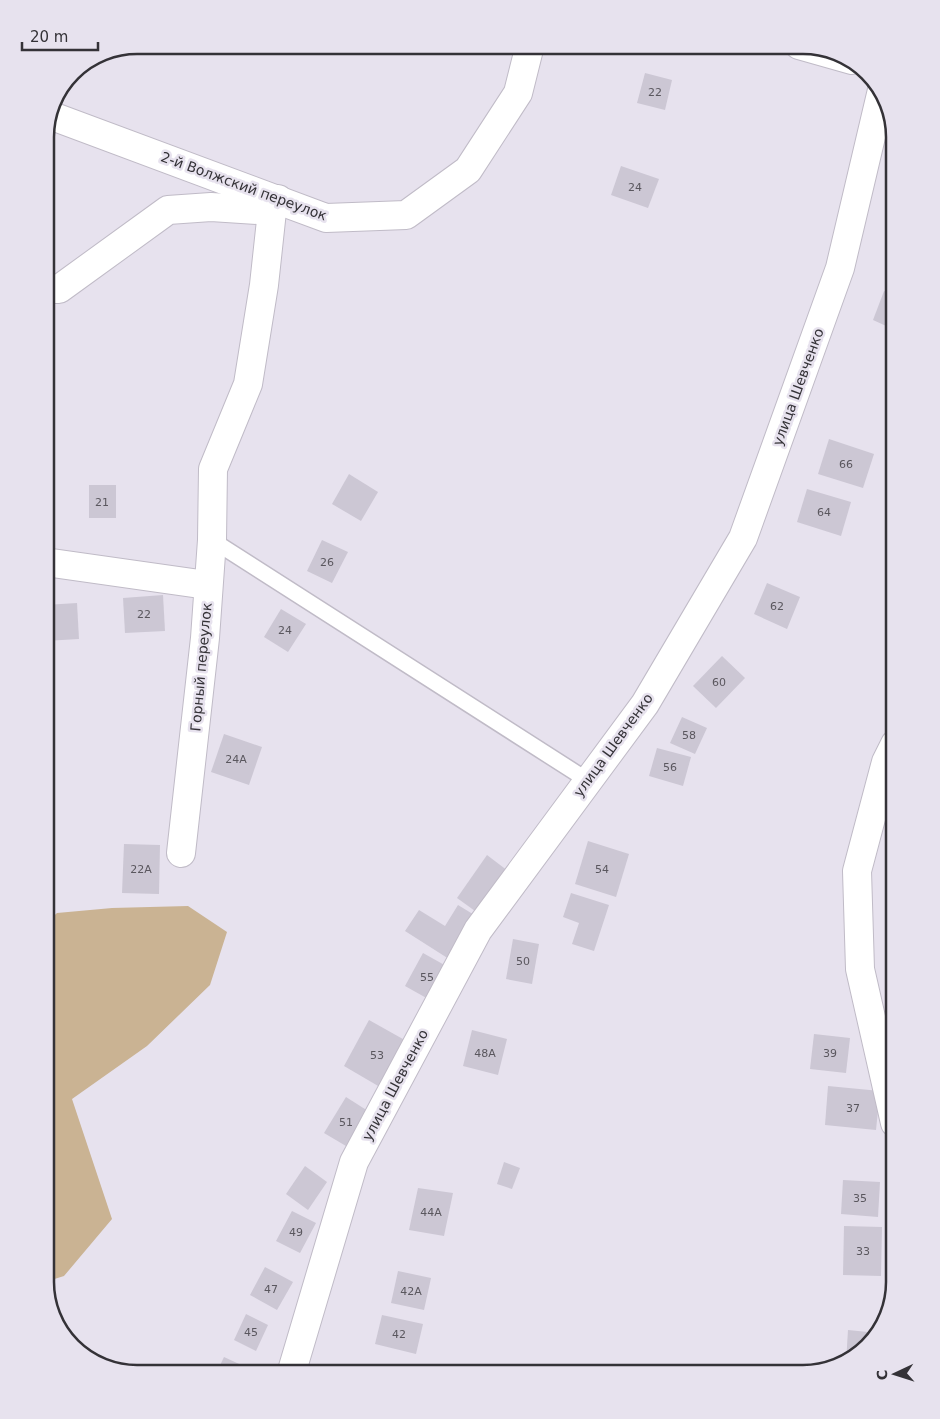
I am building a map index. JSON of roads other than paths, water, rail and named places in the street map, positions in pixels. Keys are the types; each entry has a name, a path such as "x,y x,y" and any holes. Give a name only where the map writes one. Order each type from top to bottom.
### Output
{"street":[{"name":"2-й Волжский переулок","path":"57,118 275,205 326,218 406,215 468,170 518,93 528,54"},
{"name":"улица Шевченко","path":"294,1365 354,1162 478,930 645,704 743,538 840,268 879,103"},
{"path":"54,290 59,290 168,210 275,205 248,384 213,469 212,540 208,585"},
{"name":"Горный переулок","path":"54,563 208,585 205,638 181,852"},
{"path":"886,762 856,871 860,969 886,1083"}],"lane":[{"path":"212,540 587,780"}]}
